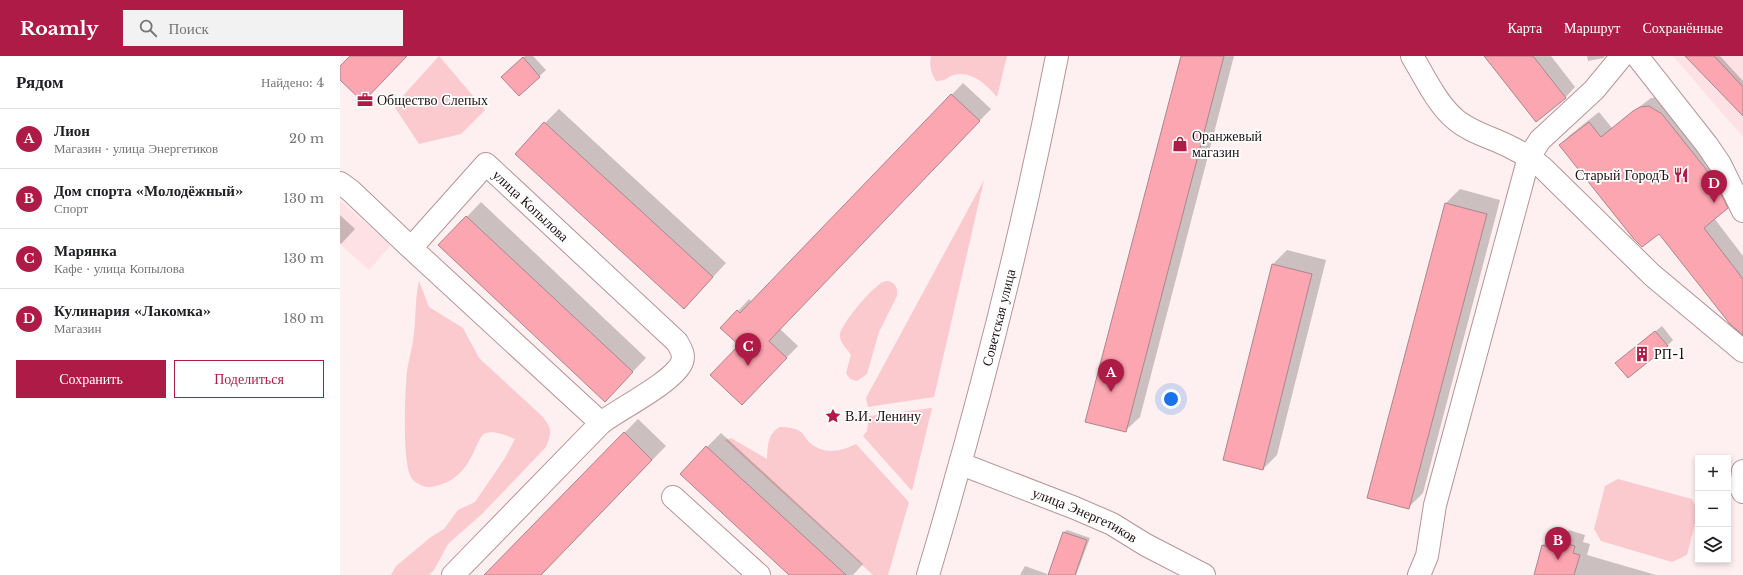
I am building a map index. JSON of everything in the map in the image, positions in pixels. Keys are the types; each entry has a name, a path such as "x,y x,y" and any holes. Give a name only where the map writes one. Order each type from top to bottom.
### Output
{"street":[{"name":"Советская улица","path":"928,575 962,464 1020,231 1057,56"},
{"path":"1412,56 1444,107 1455,120 1491,139 1511,147 1529,157 1543,168 1652,275 1743,351"},
{"path":"1419,575 1427,556 1435,505 1529,157 1540,140 1594,90 1622,56"},
{"path":"1637,56 1707,145 1720,164 1743,212"},
{"name":"улица Копылова","path":"411,248 486,164 677,342 683,352 682,362 676,370 659,386 615,412 601,423"},
{"path":"340,183 351,191 601,423 453,575"},
{"name":"улица Энергетиков","path":"962,464 1112,524 1146,545 1204,575"},
{"path":"1743,471 1741,483 1743,492"},
{"path":"673,497 759,575"}],"shaded area":[{"path":"439,56 485,110 461,134 419,144 394,106"},
{"path":"931,56 1007,56 997,97 983,83 966,75 954,75 945,80 936,81 931,69"},
{"path":"1673,56 1743,56 1743,137"},
{"path":"984,180 934,397 868,407 866,398"},
{"path":"340,201 391,245 369,270 340,244"},
{"path":"419,281 429,307 463,328 479,358 542,416 548,424 550,434 546,447 482,514 448,544 434,570 429,575 391,575 396,566 431,537 444,529 458,510 475,502 505,458 515,439 497,433 486,433 482,435 469,462 454,478 440,485 431,487 420,485 412,479 408,469 405,442 406,394 407,371 413,338"},
{"path":"885,281 889,281 896,287 897,296 879,332 867,374 857,381 850,379 846,373 851,355 841,340 840,334 846,322 865,298 878,285"},
{"path":"932,408 912,491 863,436 867,431 869,416"},
{"path":"780,427 791,428 799,431 809,442 820,449 832,451 844,449 856,444 909,502 888,575 873,575 725,440 731,438 767,459 770,437"},
{"path":"1618,479 1692,499 1695,506 1695,524 1687,555 1672,562 1601,541 1594,529 1605,486"}],"building":[{"path":"350,56 407,56 363,102 340,80 340,66"},
{"path":"1181,56 1224,56 1126,432 1085,422"},
{"path":"1484,56 1533,56 1566,98 1536,122"},
{"path":"1685,56 1714,56 1743,87 1743,116"},
{"path":"523,57 540,77 519,96 501,77"},
{"path":"951,94 980,121 769,341 787,358 742,405 710,375 739,345 720,328 737,310 740,313"},
{"path":"1649,106 1662,114 1713,178 1728,208 1704,228 1743,279 1743,335 1730,324 1659,234 1642,247 1633,238 1559,145 1589,122 1601,137 1633,111 1640,107"},
{"path":"544,122 713,277 684,309 515,154"},
{"path":"1445,203 1487,214 1409,509 1367,498"},
{"path":"466,216 633,372 605,402 438,245"},
{"path":"1272,264 1312,274 1263,470 1223,460"},
{"name":"РП-1","path":"1655,331 1668,346 1628,378 1615,363"},
{"path":"624,432 652,460 541,575 484,575"},
{"path":"706,446 846,575 789,575 680,474"},
{"path":"1063,532 1087,540 1075,575 1048,575"},
{"path":"1557,541 1575,546 1573,553 1580,555 1574,575 1534,575 1542,545 1555,549"}],"place":[{"name":"Общество Слепых","path":"365,100"},
{"name":"Оранжевый магазин","path":"1180,144"},
{"name":"Старый ГородЪ","path":"1681,175"},
{"name":"Кулинария «Лакомка»","path":"1714,203"},
{"name":"РП-1","path":"1642,354"},
{"name":"Марянка","path":"748,366"},
{"name":"Лион","path":"1111,392"},
{"name":"В.И. Ленину","path":"833,416"},
{"name":"Дом спорта «Молодёжный»","path":"1558,560"}]}
